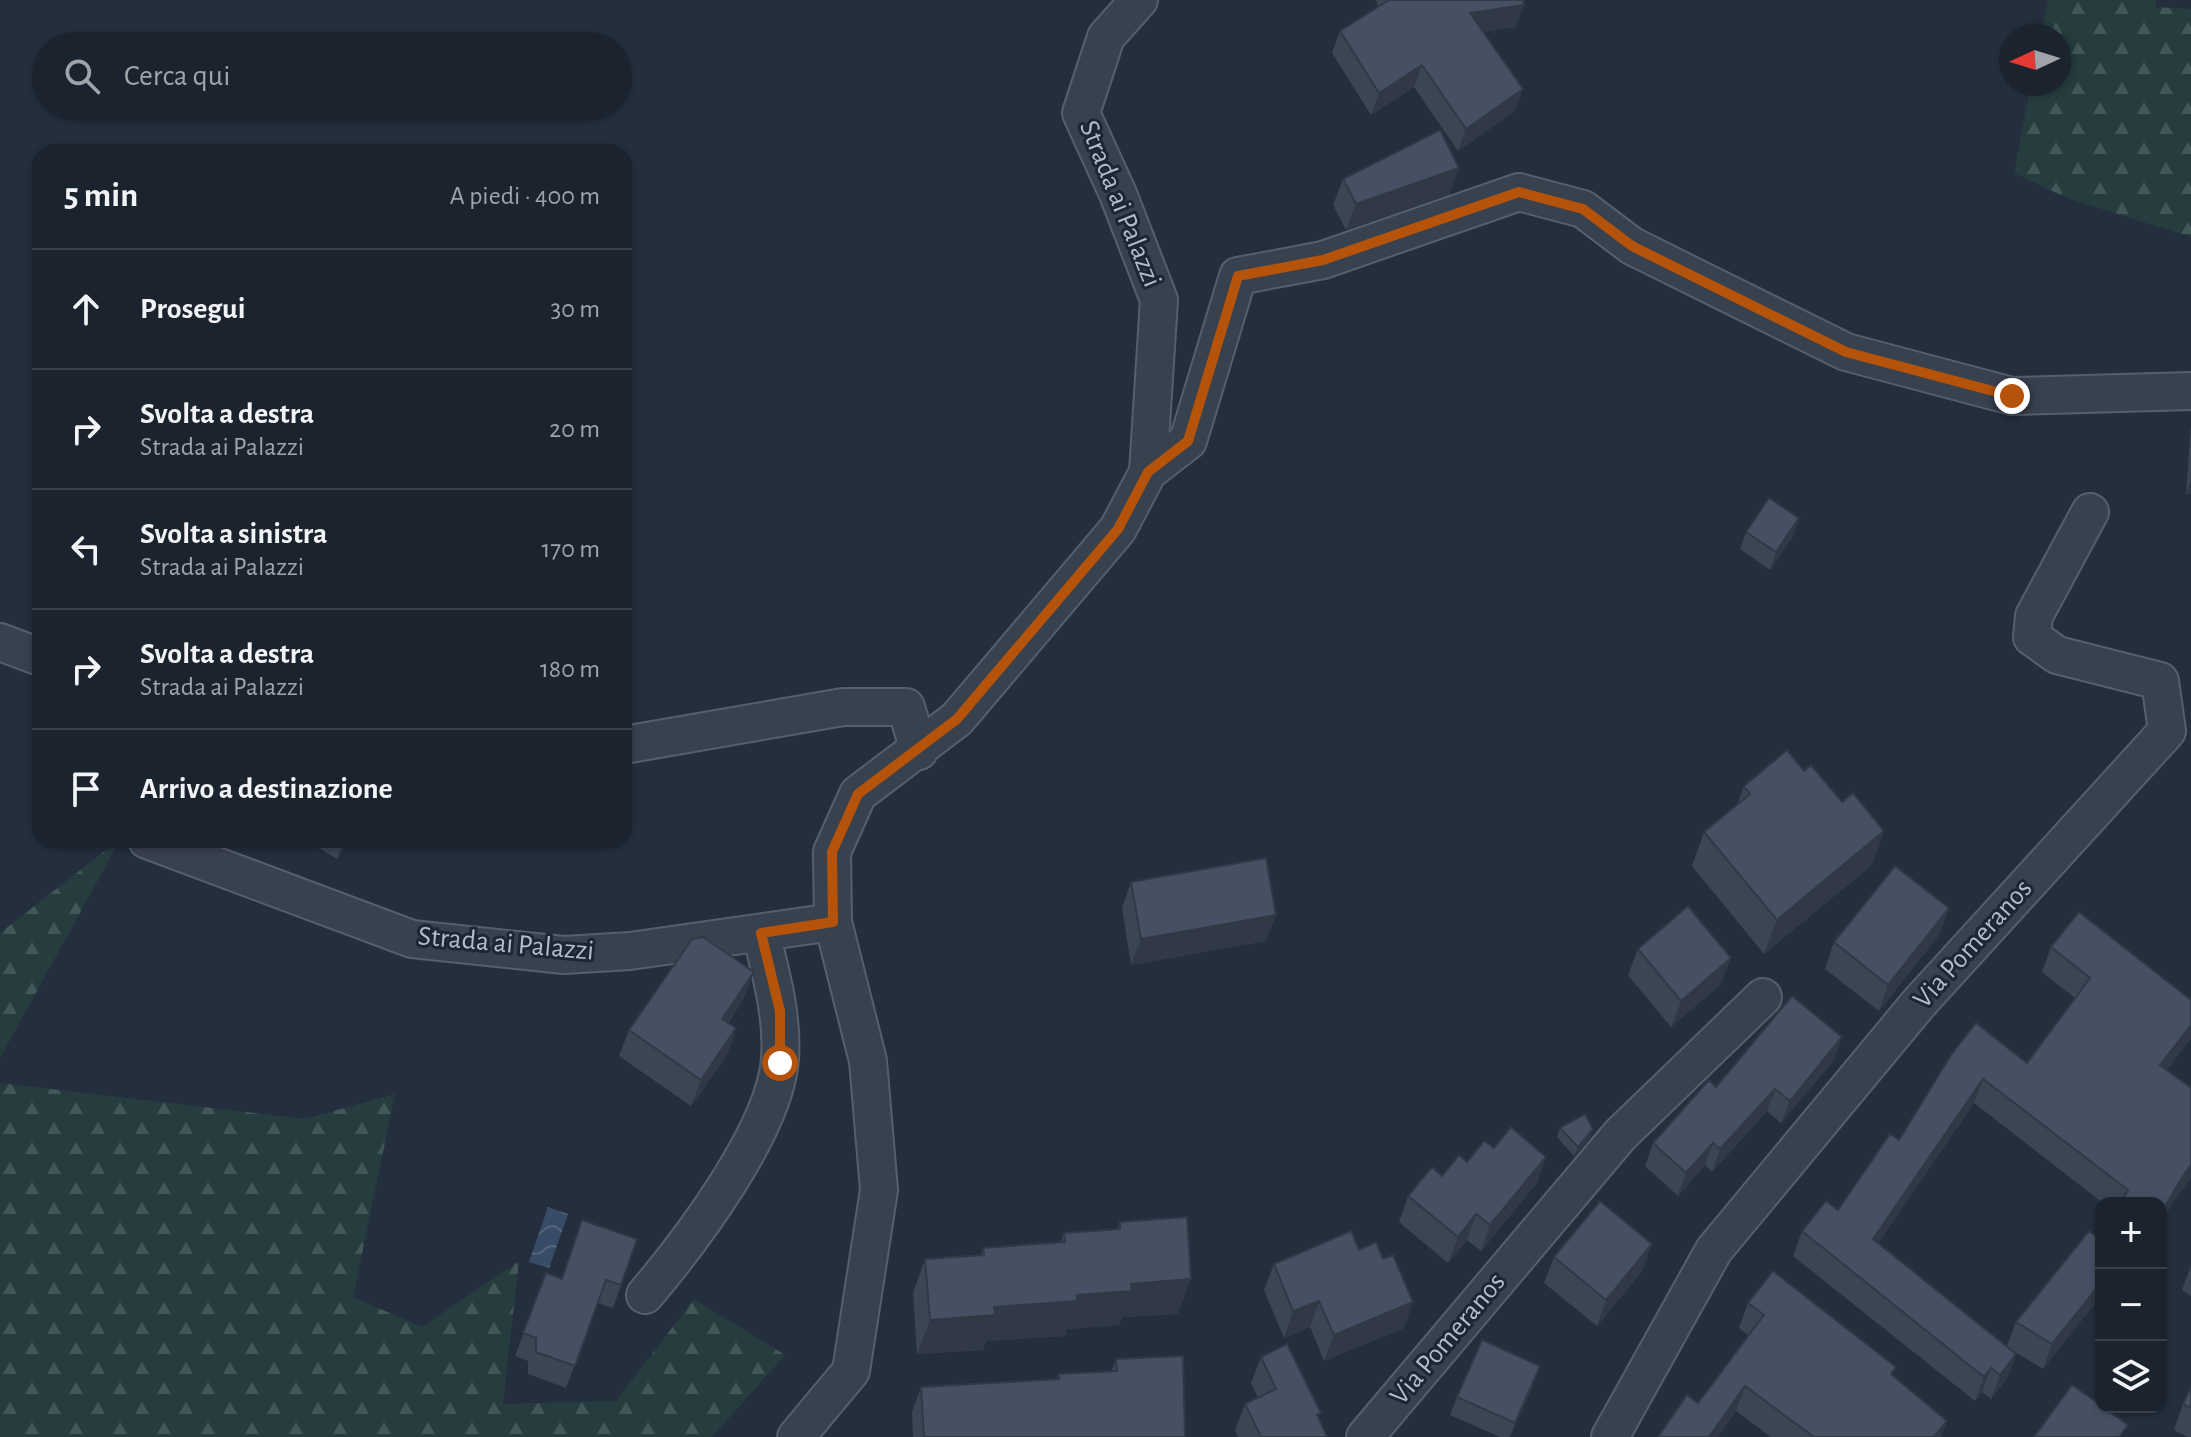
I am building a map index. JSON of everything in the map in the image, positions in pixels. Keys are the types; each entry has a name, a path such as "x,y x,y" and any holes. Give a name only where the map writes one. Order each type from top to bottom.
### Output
{"street":[{"name":"Strada ai Palazzi","path":"796,1437 851,1371 879,1190 868,1061 833,922 832,852 858,794 919,751 957,719 1118,529 1148,472 1159,300 1118,194 1081,113 1106,37 1139,0"},
{"name":"Strada ai Palazzi","path":"1148,472 1188,441 1238,276 1323,260 1519,192 1583,209 1632,246 1846,352 2012,396 2191,391"},
{"name":"Via Pomeranos","path":"1610,1437 1714,1250 1919,1003 2167,731 2160,681 2057,655 2032,637 2034,616 2090,512"},
{"path":"0,642 32,654"},
{"path":"632,744 843,707 906,707 919,751"},
{"name":"Strada ai Palazzi","path":"168,848 412,939 564,955 630,951 833,922"},
{"path":"645,1295 718,1203 765,1110 780,1063 780,1011 761,933"},
{"name":"Via Pomeranos","path":"1365,1437 1620,1135 1763,997"}],"green space":[{"path":"2048,0 2156,0 2156,7 2191,9 2191,237 2067,198 2014,173 2029,96 2071,96 2071,24 2043,24"},
{"path":"109,848 116,848 0,1058 0,933"},
{"path":"0,1083 305,1119 395,1094 353,1297 422,1327 519,1261 503,1404 616,1401 694,1299 785,1355 712,1437 0,1437"}],"water":[{"path":"548,1207 568,1214 549,1268 529,1262"}],"building":[{"path":"1389,0 1523,0 1524,5 1470,13 1523,89 1466,129 1422,65 1379,93 1340,31"},
{"path":"1440,130 1459,168 1356,204 1343,179"},
{"path":"1769,498 1799,518 1776,552 1746,532"},
{"path":"1787,750 1804,771 1811,765 1842,802 1853,793 1884,831 1777,920 1704,832 1750,794 1744,786"},
{"path":"1266,858 1276,915 1141,939 1131,882"},
{"path":"1895,866 1949,908 1888,985 1834,942"},
{"path":"1688,906 1731,958 1681,1001 1638,949"},
{"path":"2079,912 2191,1000 2191,1025 2160,1065 2191,1088 2191,1165 2167,1203 2167,1197 2124,1197 2128,1190 1983,1079 1873,1239 2016,1354 2000,1375 1991,1368 1984,1377 1802,1231 1826,1201 1838,1210 1890,1134 1899,1140 1951,1055 1976,1023 2027,1063 2090,978 2051,947"},
{"path":"703,937 754,972 722,1019 736,1028 701,1080 629,1030 692,939"},
{"path":"1792,996 1842,1037 1790,1101 1775,1089 1720,1149 1713,1143 1686,1173 1653,1143 1709,1080 1716,1087"},
{"path":"1585,1114 1593,1129 1578,1147 1560,1128"},
{"path":"1511,1127 1546,1157 1490,1225 1476,1214 1458,1237 1408,1196 1432,1167 1442,1176 1459,1155 1467,1162 1484,1141 1494,1148"},
{"path":"1600,1201 1652,1244 1606,1300 1554,1257"},
{"path":"1187,1217 1191,1279 1131,1284 1132,1291 1077,1295 1077,1301 994,1307 995,1315 930,1320 925,1259 984,1255 983,1248 1065,1242 1064,1233 1120,1229 1120,1222"},
{"path":"582,1220 637,1239 621,1285 606,1280 575,1366 536,1352 536,1338 523,1333 546,1273 562,1279"},
{"path":"1351,1231 1359,1250 1376,1242 1383,1259 1393,1255 1413,1302 1334,1335 1319,1301 1293,1311 1274,1264"},
{"path":"2089,1231 2095,1236 2095,1290 2052,1344 2016,1322"},
{"path":"1773,1271 1896,1367 1891,1374 1947,1421 1934,1437 1814,1437 1745,1386 1709,1437 1658,1437 1687,1395 1698,1403 1764,1315 1748,1303"},
{"path":"1482,1340 1540,1366 1515,1423 1457,1397"},
{"path":"1287,1344 1321,1413 1317,1415 1327,1437 1261,1437 1245,1404 1276,1389 1261,1357"},
{"path":"1183,1356 1185,1437 924,1437 921,1387 1059,1379 1059,1374 1117,1371 1116,1359"},
{"path":"2072,1385 2095,1401 2095,1413 2111,1413 2128,1425 2119,1437 2034,1437"},
{"path":"2191,1387 2191,1408 2183,1404"}],"route":[{"path":"780,1063 780,1011 761,933 833,922 832,852 858,794 919,751 957,719 1118,529 1148,472 1188,441 1238,276 1323,260 1519,192 1583,209 1632,246 1846,352 2012,396"}]}
